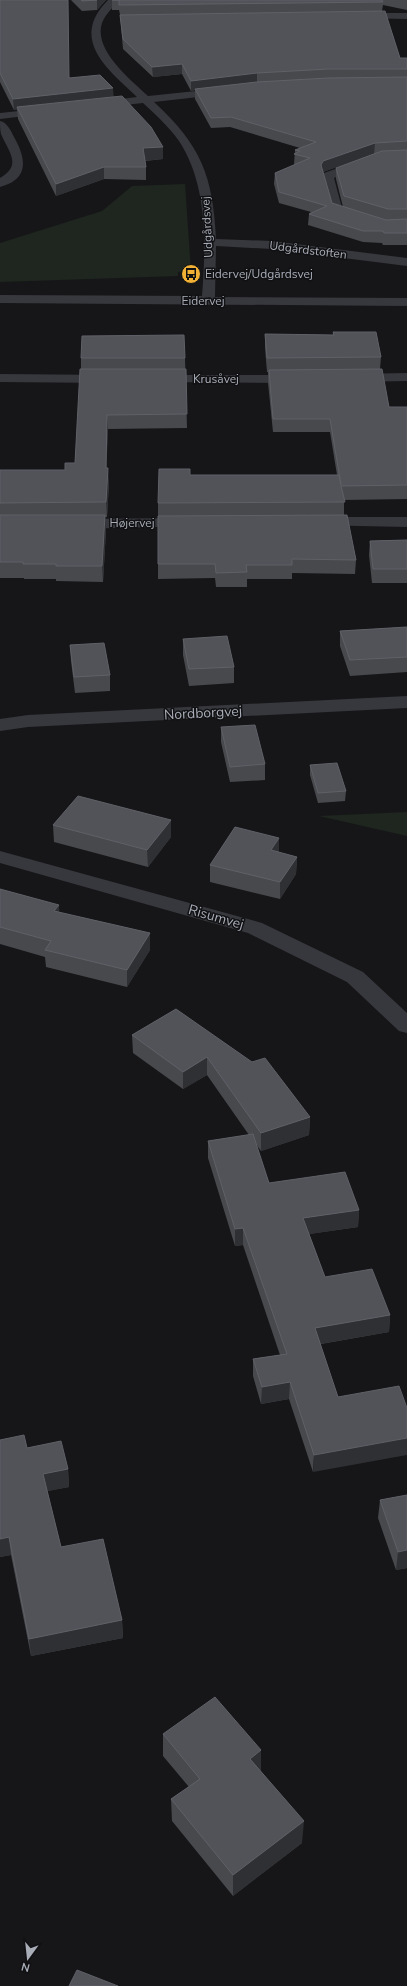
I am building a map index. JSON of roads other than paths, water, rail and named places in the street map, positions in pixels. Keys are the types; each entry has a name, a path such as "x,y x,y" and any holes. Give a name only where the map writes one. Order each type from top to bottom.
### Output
{"street":[{"path":"97,20 114,0"},
{"path":"344,16 407,16"},
{"path":"97,20 113,19"},
{"name":"Udgårdsvej","path":"97,20 96,39 104,57 175,128 194,158 206,194 209,242 208,301"},
{"path":"85,106 233,90"},
{"path":"0,116 62,109"},
{"path":"0,124 19,158 18,168 8,180 0,183"},
{"path":"407,156 379,157 328,176 336,210 386,226 407,225"},
{"name":"Udgårdstoften","path":"209,242 272,245 407,262"},
{"name":"Eidervej","path":"0,299 407,302"},
{"path":"0,378 126,379"},
{"name":"Krusåvej","path":"141,379 313,378"},
{"path":"337,378 407,378"},
{"name":"Højervej","path":"63,524 205,522"},
{"path":"307,522 407,522"},
{"name":"Nordborgvej","path":"0,726 28,721 407,702"},
{"name":"Risumvej","path":"0,857 255,928 355,977 407,1026"}],"place":[{"name":"Eidervej/Udgårdsvej","path":"191,274"}]}
